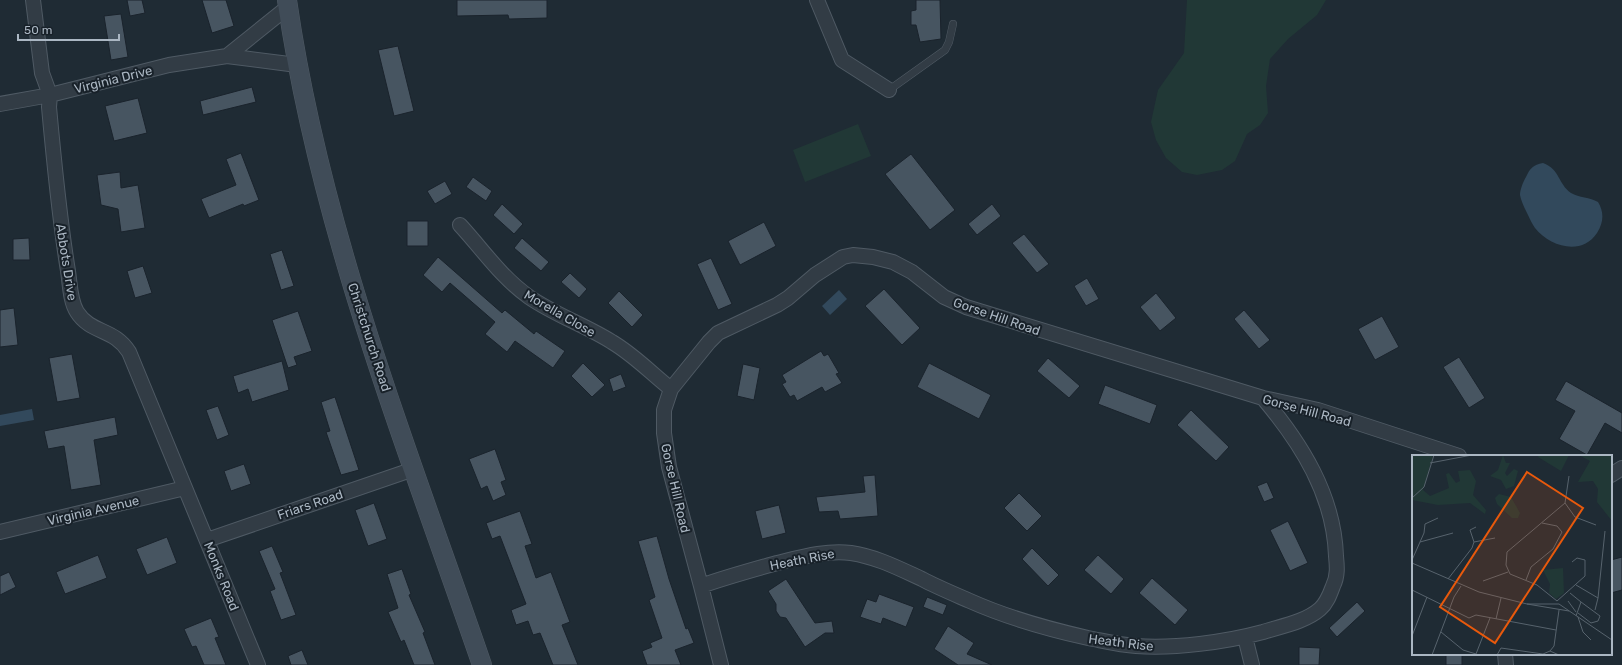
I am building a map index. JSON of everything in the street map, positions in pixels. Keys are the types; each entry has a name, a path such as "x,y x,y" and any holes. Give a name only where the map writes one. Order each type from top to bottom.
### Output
{"main road":[{"name":"Christchurch Road","path":"288,4 297,65 316,152 342,249 414,469 482,665"}],"street":[{"name":"Abbots Drive","path":"33,0 42,72 50,95 49,107 61,227 74,307 84,321 92,327 114,336 125,345 185,488"},
{"path":"817,0 842,60 889,90"},
{"name":"Virginia Drive","path":"227,56 288,4"},
{"name":"Virginia Drive","path":"0,104 50,95 169,65 227,56 297,65"},
{"name":"Morella Close","path":"460,225 489,260 519,289 552,311 611,341 628,352 671,389"},
{"name":"Gorse Hill Road","path":"720,665 701,586 668,467 664,410 671,389 718,333 777,305 835,261 853,255 873,257 893,262 912,272 944,297 966,308 1263,398 1318,410 1456,455"},
{"name":"Heath Rise","path":"701,586 811,555 838,552 854,553 882,560 989,610 1025,622 1092,639 1136,646 1158,647 1197,644 1245,637 1300,620 1321,608 1328,599 1336,580 1336,547 1331,519 1323,493 1312,466 1290,431 1263,398"},
{"path":"1612,474 1622,468"},
{"name":"Friars Road","path":"207,540 414,469"},
{"name":"Virginia Avenue","path":"0,532 185,488"},
{"name":"Monks Road","path":"185,488 258,665"},
{"path":"1245,637 1252,665"},
{"path":"1505,655 1506,665"}],"lane":[{"path":"889,90 945,50 949,42 953,24"}],"green space":[{"path":"1187,0 1326,0 1317,15 1288,39 1270,59 1266,86 1268,113 1260,125 1247,134 1235,161 1222,170 1197,175 1182,172 1166,158 1156,140 1151,122 1158,90 1184,53"},
{"path":"858,124 871,156 805,182 793,150"}],"water":[{"path":"1543,163 1553,169 1571,193 1595,200 1600,206 1602,213 1601,225 1591,240 1583,245 1575,247 1557,244 1541,235 1531,222 1524,208 1520,195 1524,181 1530,169"},
{"path":"839,290 847,299 830,315 822,306"},
{"path":"32,409 34,420 0,426 0,415"}],"building":[{"path":"127,0 142,0 145,13 130,16"},
{"path":"202,0 226,0 234,26 212,33"},
{"path":"457,0 547,0 547,18 509,19 508,15 457,16"},
{"path":"916,0 940,0 941,39 920,42 916,25 911,25 911,11 916,10"},
{"path":"121,14 128,57 111,60 104,16"},
{"path":"398,46 414,111 394,116 378,50"},
{"path":"252,87 256,102 203,115 200,101"},
{"path":"138,98 147,133 114,141 105,106"},
{"path":"241,153 259,200 244,206 243,204 209,218 201,199 236,185 226,159"},
{"path":"911,154 955,210 930,230 885,174"},
{"path":"120,172 121,188 138,185 145,228 121,232 118,209 101,205 97,175"},
{"path":"473,177 492,191 486,201 466,187"},
{"path":"445,181 452,194 435,204 427,191"},
{"path":"502,204 523,224 514,234 493,215"},
{"path":"992,204 1001,216 977,235 968,224"},
{"path":"407,221 428,221 428,246 407,246"},
{"path":"764,222 776,246 740,265 728,241"},
{"path":"1024,234 1049,264 1037,273 1012,243"},
{"path":"29,238 30,260 13,260 13,239"},
{"path":"522,238 549,262 541,271 514,248"},
{"path":"282,250 294,286 281,290 270,254"},
{"path":"438,257 502,313 505,310 534,334 536,331 565,351 553,368 515,341 507,352 485,334 495,322 450,283 442,292 423,275"},
{"path":"711,258 732,304 718,310 697,264"},
{"path":"143,266 152,293 135,298 127,271"},
{"path":"570,273 587,289 579,298 561,282"},
{"path":"1087,278 1099,299 1086,306 1074,286"},
{"path":"884,289 920,328 902,345 865,306"},
{"path":"619,291 643,315 632,327 608,303"},
{"path":"1156,293 1176,318 1160,331 1140,307"},
{"path":"14,308 18,345 0,347 0,310"},
{"path":"1244,310 1270,340 1259,349 1234,319"},
{"path":"298,311 312,351 294,357 297,365 288,368 272,320"},
{"path":"1382,316 1399,347 1375,360 1358,329"},
{"path":"821,351 824,356 828,354 839,373 836,374 842,383 825,392 822,387 797,401 794,395 790,397 782,384 786,382 782,375"},
{"path":"72,354 80,398 57,402 49,358"},
{"path":"1459,357 1485,398 1469,408 1443,367"},
{"path":"1048,358 1080,386 1069,398 1037,371"},
{"path":"282,361 289,390 252,402 248,389 238,393 233,376"},
{"path":"583,363 605,385 592,397 571,376"},
{"path":"929,363 991,395 979,419 917,387"},
{"path":"743,364 760,368 754,400 737,396"},
{"path":"621,374 626,387 613,392 609,379"},
{"path":"1566,381 1622,413 1622,433 1605,423 1587,455 1559,439 1575,411 1555,400"},
{"path":"1105,385 1157,405 1150,424 1098,404"},
{"path":"335,397 359,470 341,475 326,432 330,431 321,402"},
{"path":"218,406 229,435 217,440 206,410"},
{"path":"1191,410 1229,447 1216,461 1177,425"},
{"path":"115,417 118,435 94,440 101,485 71,490 64,446 48,449 44,431"},
{"path":"495,449 506,480 501,482 506,495 493,501 487,486 481,489 469,459"},
{"path":"244,464 251,484 231,491 224,471"},
{"path":"875,475 878,516 840,519 838,511 819,512 816,497 865,492 863,476"},
{"path":"1267,482 1274,498 1264,502 1257,486"},
{"path":"1019,493 1042,516 1027,531 1004,508"},
{"path":"374,503 387,539 368,546 355,510"},
{"path":"779,505 786,533 762,539 755,511"},
{"path":"520,511 532,544 525,546 536,578 551,572 570,622 562,625 578,665 553,665 540,633 533,635 528,621 516,625 511,610 526,604 500,536 492,539 486,523"},
{"path":"1288,521 1308,563 1290,571 1270,530"},
{"path":"657,536 669,579 686,629 688,628 694,643 675,650 681,665 647,665 642,651 652,647 650,643 662,638 649,600 655,597 638,541"},
{"path":"167,537 177,563 147,575 136,549"},
{"path":"272,546 283,572 280,573 296,615 281,620 270,591 275,589 259,551"},
{"path":"1032,548 1059,575 1048,586 1022,559"},
{"path":"98,555 107,578 65,594 56,572"},
{"path":"1098,555 1124,579 1111,594 1084,570"},
{"path":"1622,557 1622,590 1612,593 1612,560"},
{"path":"402,569 411,594 409,595 425,632 423,633 435,665 414,665 404,640 401,642 388,612 398,608 387,574"},
{"path":"9,572 16,587 0,595 0,576"},
{"path":"1152,578 1188,610 1175,625 1139,593"},
{"path":"786,579 815,623 832,621 834,633 825,633 805,647 786,618 780,617 776,611 776,604 768,591"},
{"path":"879,594 914,607 906,627 883,618 881,624 860,617 867,599 876,602"},
{"path":"927,597 947,605 943,615 923,607"},
{"path":"1357,602 1365,611 1337,637 1329,628"},
{"path":"211,618 219,637 215,638 226,665 204,665 196,646 192,647 184,629"},
{"path":"948,626 974,643 967,654 992,665 958,665 934,649"},
{"path":"1299,647 1320,648 1319,665 1299,665"},
{"path":"302,650 308,665 291,665 288,656"},
{"path":"1446,655 1462,655 1462,665 1446,665"}]}
